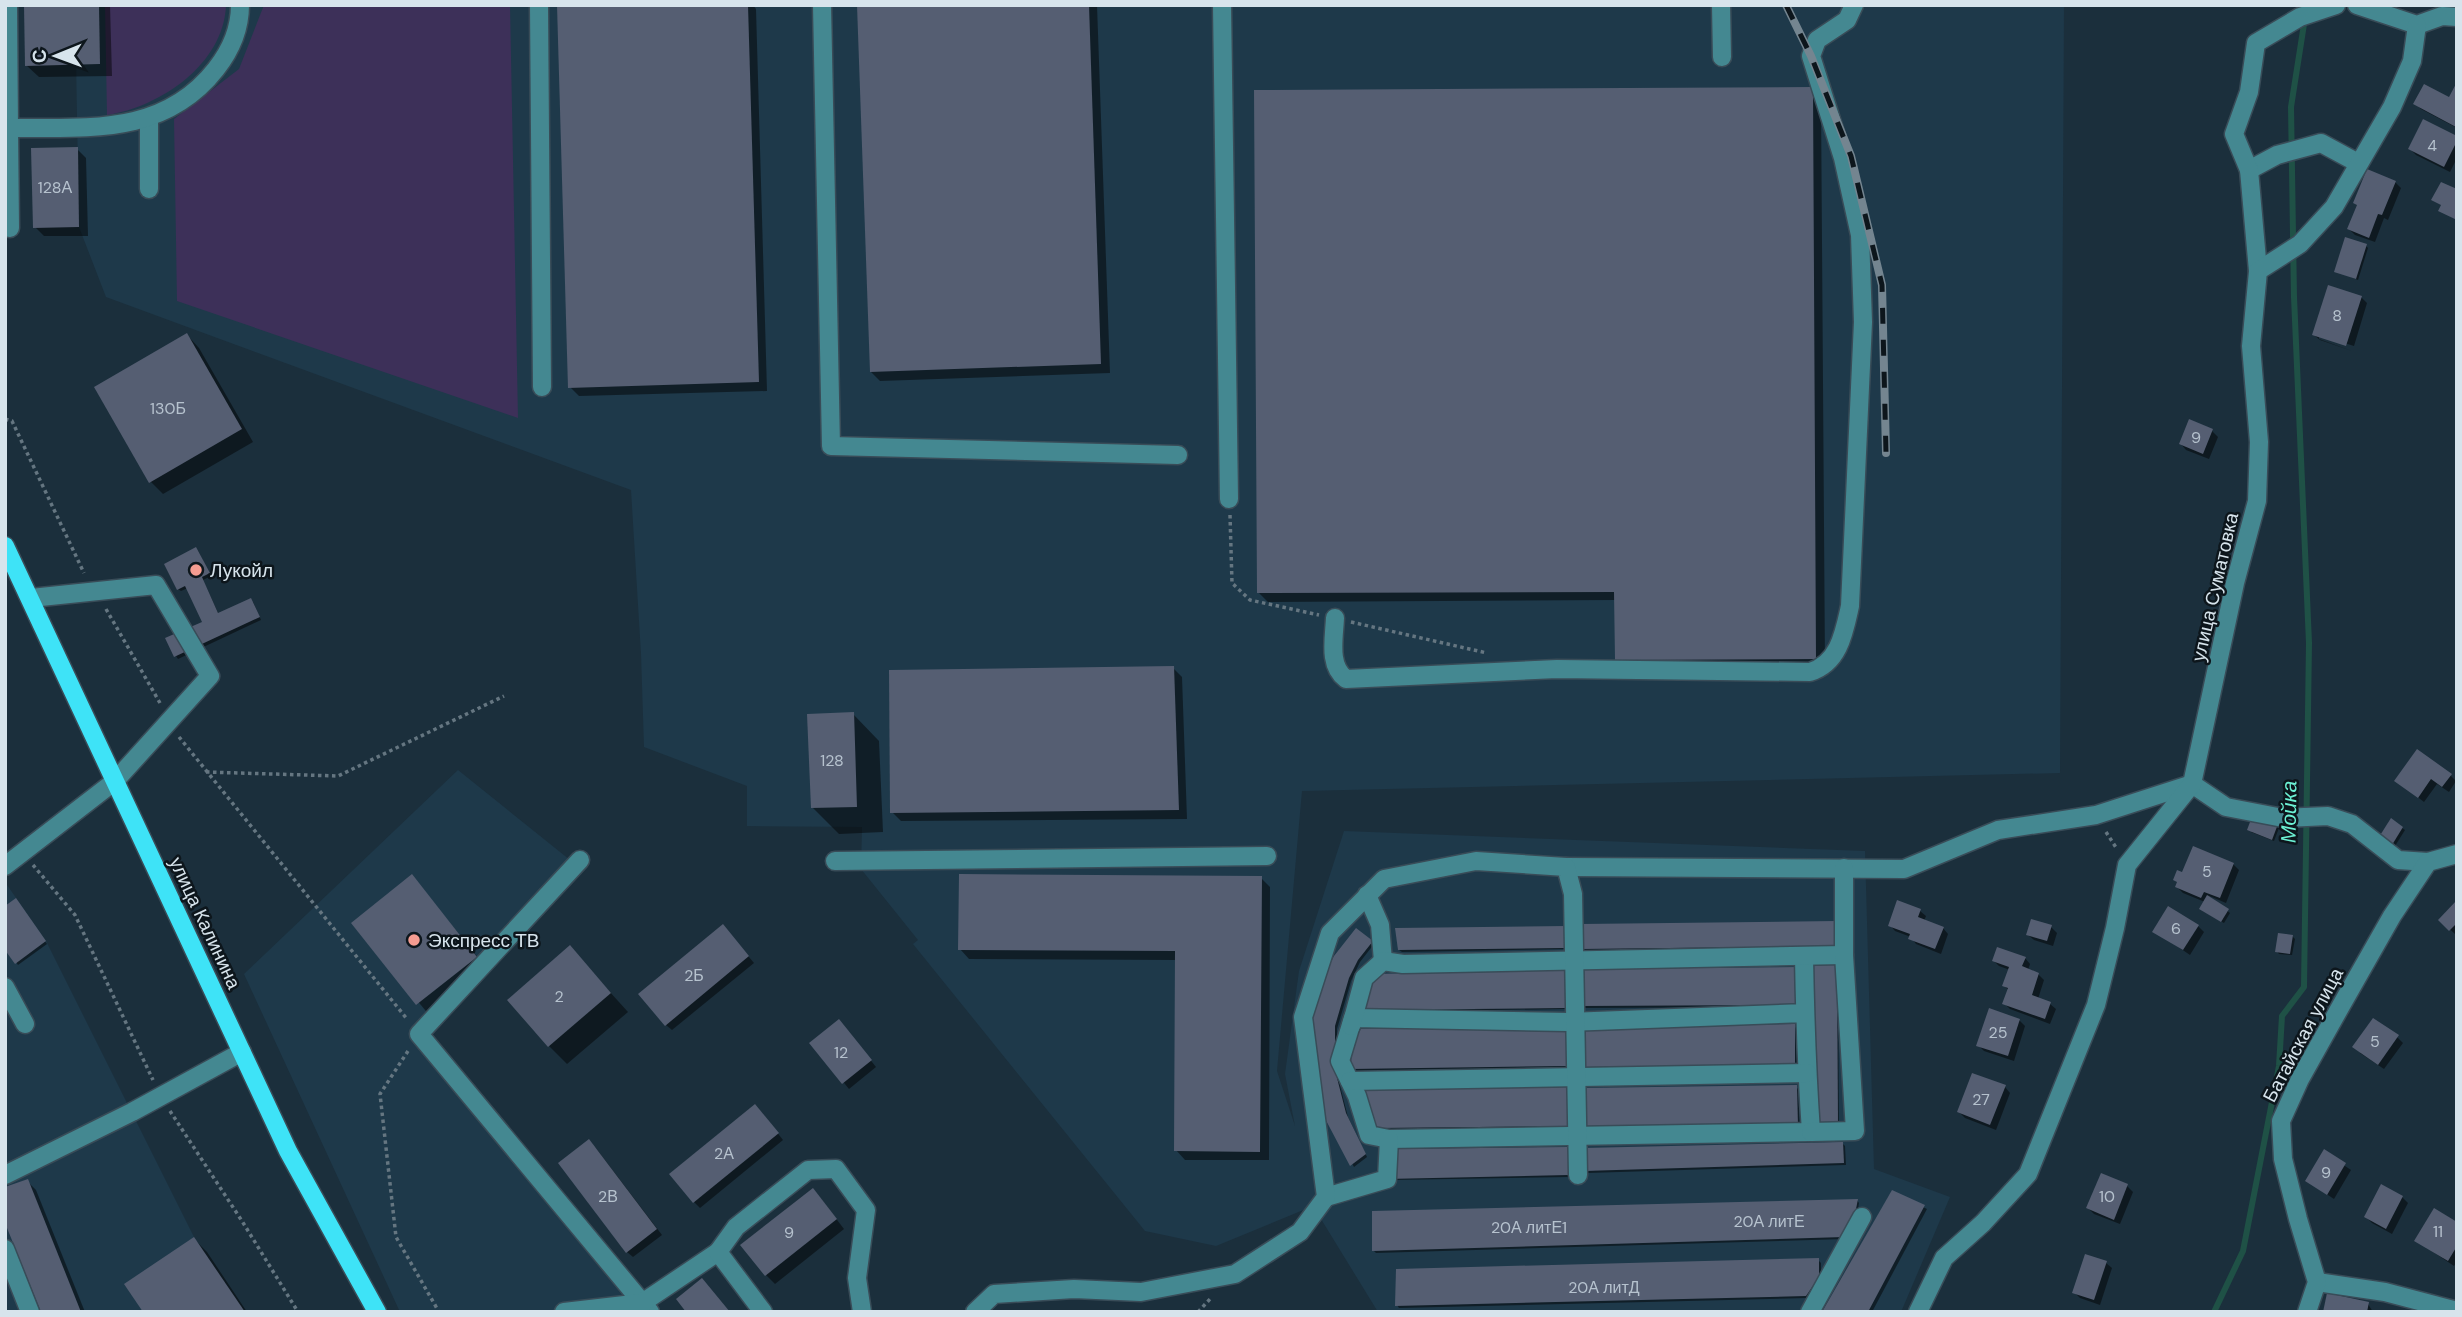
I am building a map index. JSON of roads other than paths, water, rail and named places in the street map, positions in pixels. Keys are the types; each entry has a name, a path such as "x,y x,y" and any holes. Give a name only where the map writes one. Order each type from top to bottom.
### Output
{"main road":[{"name":"улица Калинина","path":"5,546 288,1151 377,1312"}],"street":[{"path":"8,5 7,128 10,228"},
{"path":"7,128 100,126 149,118 172,108 209,78 224,59 233,41 240,5"},
{"path":"539,5 542,387"},
{"path":"822,5 831,446 1178,455"},
{"path":"1222,5 1229,499"},
{"path":"1721,5 1722,57"},
{"path":"1335,618 1334,663 1338,673 1346,679 1557,669 1810,672 1821,669 1831,660 1843,636 1850,606 1863,310 1860,235 1843,158 1811,56 1817,40 1847,20 1854,5"},
{"name":"улица Суматовка","path":"1918,1312 1944,1258 1983,1223 2028,1174 2096,1005 2127,865 2192,784 2235,583 2257,501 2259,442 2251,346 2258,271 2249,170 2234,134 2249,92 2256,43 2300,17 2336,5"},
{"path":"2357,5 2417,25 2442,16 2457,17"},
{"path":"2258,271 2300,244 2334,208 2392,107 2412,61 2417,25"},
{"path":"149,118 149,189"},
{"path":"2249,170 2277,155 2321,143 2358,163"},
{"path":"5,866 115,781 209,676 156,585 31,598"},
{"path":"1326,1197 1303,1017 1330,933 1384,878 1476,861 1566,867 1905,869 1998,830 2096,815 2192,784 2226,807 2283,818 2328,816 2352,824 2398,860 2428,862 2457,854"},
{"path":"835,861 1267,856"},
{"path":"580,860 419,1034 646,1307"},
{"name":"Батайская улица","path":"2317,1282 2283,1159 2281,1121 2300,1079 2342,1004 2392,916 2428,862"},
{"path":"1566,867 1573,894 1578,1175"},
{"path":"1383,961 1364,978 1340,1061 1357,1096 1369,1135 1389,1139 1855,1131 1844,955 1844,868"},
{"path":"1367,895 1380,925 1383,961"},
{"path":"1383,961 1403,964 1844,955"},
{"path":"1804,957 1811,1132"},
{"path":"5,987 24,1024"},
{"path":"1350,1026 1353,1018 1575,1022 1805,1013"},
{"path":"5,1175 160,1097 242,1052"},
{"path":"1350,1082 1807,1073"},
{"path":"975,1312 994,1294 1074,1289 1141,1292 1235,1274 1300,1232 1326,1197 1387,1179 1389,1139"},
{"path":"564,1312 646,1307 718,1252 736,1227 808,1170 836,1169 866,1210 857,1278 862,1312"},
{"path":"1810,1312 1862,1217"},
{"path":"5,1249 30,1312"},
{"path":"718,1252 763,1312"},
{"path":"2306,1312 2317,1282 2385,1292 2457,1311"}],"waterway":[{"name":"Мойка","path":"2214,1312 2243,1251 2279,1066 2282,1016 2304,987 2309,643 2294,297 2291,107 2307,5"}],"railway":[{"path":"1786,5 1811,56 1851,156 1882,285 1886,453"}],"place":[{"name":"Лукойл","path":"196,570"},
{"name":"Экспресс ТВ","path":"414,940"}]}
